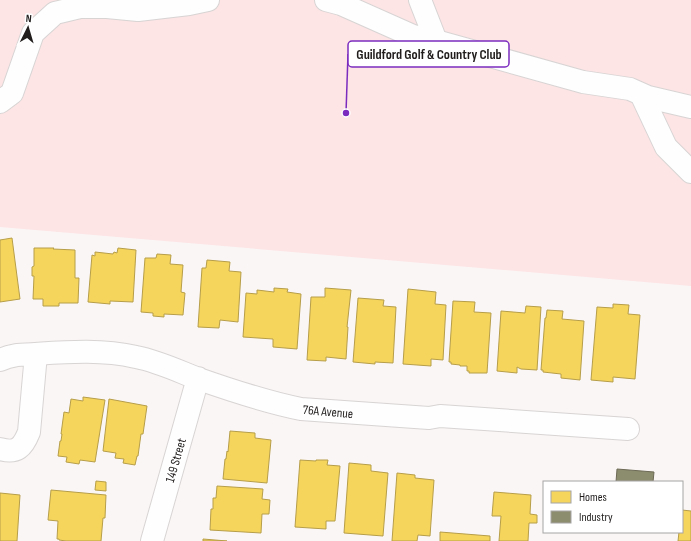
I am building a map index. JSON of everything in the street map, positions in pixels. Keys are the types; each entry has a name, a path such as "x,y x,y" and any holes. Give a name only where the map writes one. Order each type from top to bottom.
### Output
{"street":[{"path":"0,102 12,93 33,33 55,13 80,7 107,7 138,10 189,4 208,0"},
{"path":"326,0 341,4 413,36 583,82 630,89 641,94 691,107"},
{"path":"420,0 436,41"},
{"path":"641,94 666,147 691,172"},
{"name":"76A Avenue","path":"0,360 17,355 90,351 114,353 156,362 198,378 301,410 429,418 440,416 628,429"},
{"path":"0,449 11,451 19,448 25,442 29,432 36,354"},
{"name":"149 Street","path":"152,541 198,378"}],"shaded area":[{"path":"0,0 691,0 691,286 0,227"}],"building: Homes":[{"path":"12,238 20,299 0,302 0,240"},
{"path":"34,248 75,250 75,278 79,278 78,303 59,303 59,306 43,306 43,299 33,299 34,276 32,276 32,267 34,266"},
{"path":"118,248 136,250 133,302 110,301 110,304 88,302 92,255 95,256 95,252 117,253"},
{"path":"157,254 171,255 170,264 183,265 181,292 185,293 183,315 164,314 164,317 153,316 153,313 141,312 145,258 156,258"},
{"path":"207,260 230,262 229,271 241,272 238,322 220,320 219,328 198,327 202,268 206,268"},
{"path":"274,288 288,289 287,292 301,294 297,349 273,347 273,339 243,337 246,293 257,294 257,290 274,292"},
{"path":"325,288 351,290 347,327 346,359 326,357 326,361 307,360 311,297 325,297"},
{"path":"408,289 436,292 435,304 446,305 443,360 431,359 431,366 403,364"},
{"path":"358,298 384,300 383,306 396,307 393,363 375,362 375,364 353,362"},
{"path":"453,301 475,302 474,312 491,313 487,373 469,373 469,371 467,371 467,366 451,364 451,362 449,362"},
{"path":"613,304 629,305 628,314 640,315 635,379 613,377 613,382 591,380 597,307 613,308"},
{"path":"526,306 541,307 537,370 521,369 517,367 517,373 497,371 501,311 525,313"},
{"path":"547,310 563,311 562,319 584,321 580,380 561,378 561,374 543,372 543,370 541,370"},
{"path":"83,397 105,400 95,462 80,460 79,464 66,462 67,457 58,456 64,412 69,413 71,399 83,401"},
{"path":"109,399 147,406 143,434 141,434 138,456 135,465 123,463 124,459 115,458 116,453 103,451"},
{"path":"230,431 255,433 255,438 271,440 267,483 223,479"},
{"path":"300,460 328,460 327,465 340,466 335,521 326,521 326,529 295,527"},
{"path":"349,463 371,465 371,471 388,473 383,536 344,533"},
{"path":"397,473 415,475 415,478 434,480 430,536 418,535 417,541 392,541"},
{"path":"96,481 106,482 106,491 95,490"},
{"path":"217,486 263,489 262,499 270,500 269,514 262,514 261,533 210,530 211,509 213,509 213,498 216,498"},
{"path":"51,490 106,495 105,518 103,518 101,541 66,541 57,539 58,521 48,520"},
{"path":"494,492 531,495 530,514 537,515 537,523 529,523 528,541 499,541 501,516 492,516"},
{"path":"0,493 20,495 17,541 0,541"},
{"path":"683,510 691,511 691,541 678,541 679,533 683,533"},
{"path":"440,532 490,536 490,541 440,541"},
{"path":"203,539 227,541 203,541"}],"building: Industry":[{"path":"617,469 654,472 653,481 616,481"}],"place":[{"name":"Guildford Golf & Country Club","path":"346,113"}]}
